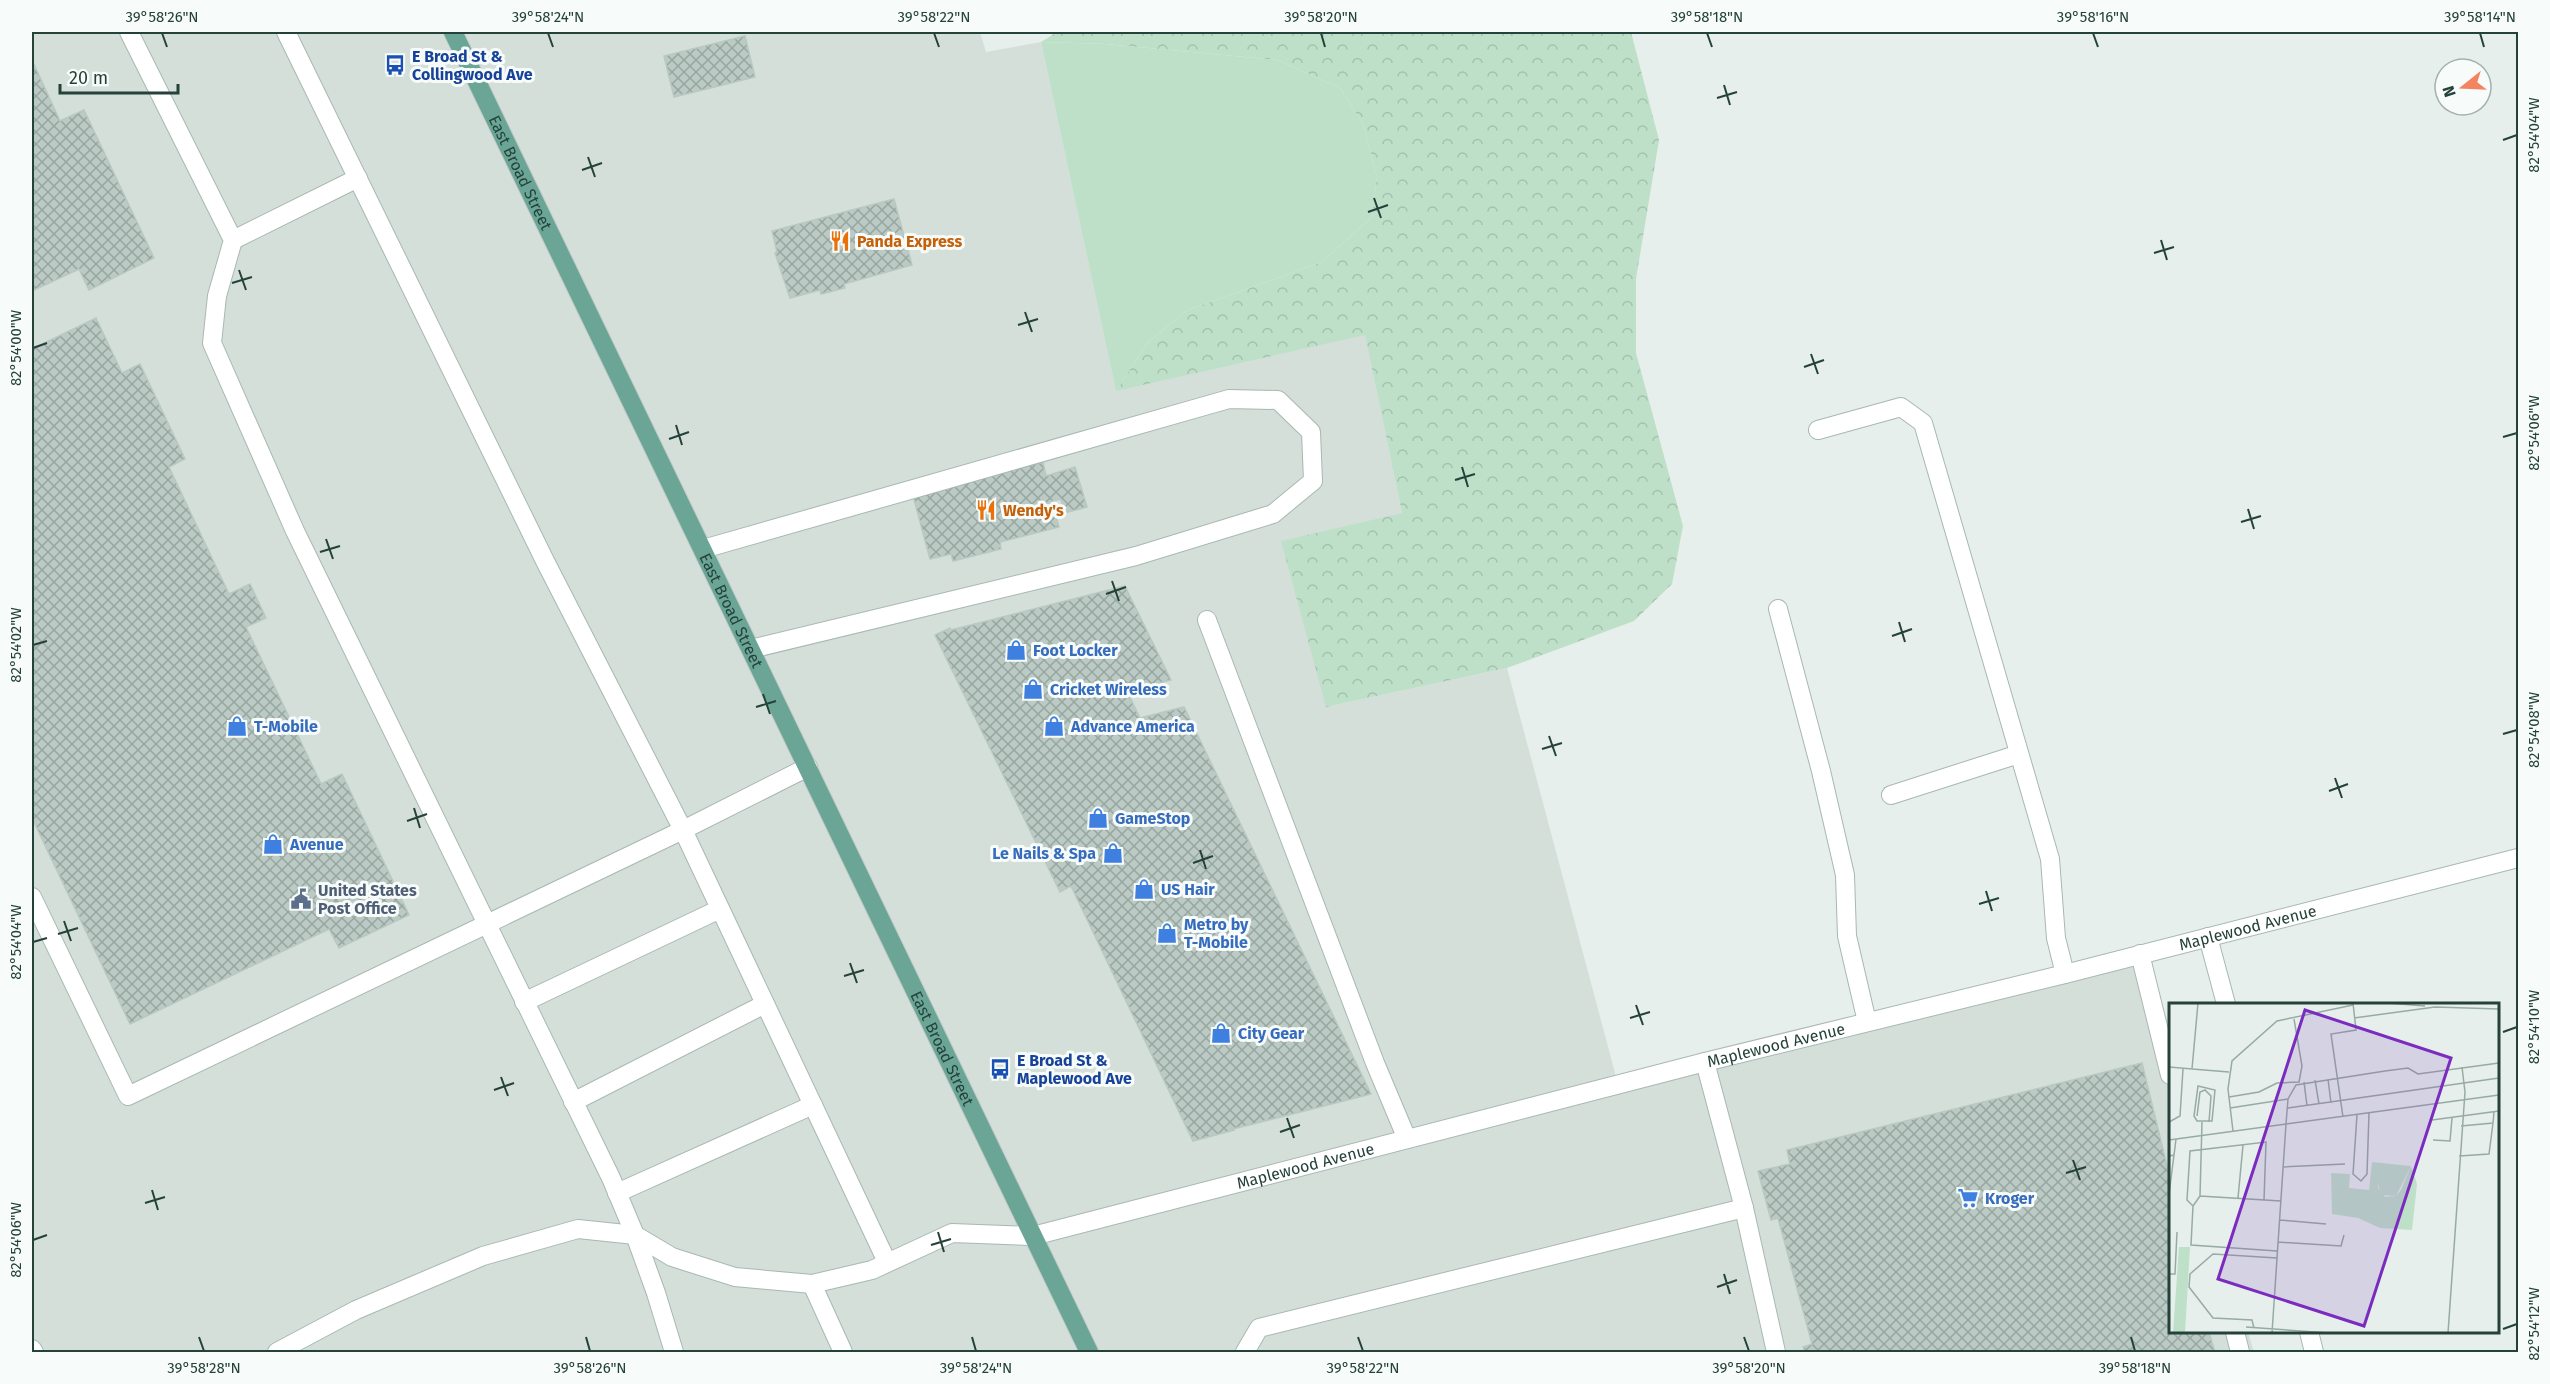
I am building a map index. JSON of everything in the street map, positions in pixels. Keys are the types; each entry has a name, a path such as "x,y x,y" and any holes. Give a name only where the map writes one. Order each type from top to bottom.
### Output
{"main road":[{"name":"East Broad Street","path":"453,32 1089,1353"}],"street":[{"path":"129,32 233,240 217,296 213,343 295,531 617,1193 635,1235 674,1353"},
{"path":"286,32 540,550 683,830 887,1262"},
{"path":"233,240 358,178"},
{"path":"703,549 1229,399 1278,400 1311,432 1313,481 1273,514 1136,556 752,649"},
{"path":"1818,430 1901,406 1923,423 2050,859 2056,938 2065,974"},
{"path":"1778,609 1821,771 1845,875 1847,936 1868,1022"},
{"path":"1207,620 1375,1063 1407,1139"},
{"path":"1891,795 2019,754"},
{"path":"32,897 128,1096 683,830 808,767"},
{"name":"Maplewood Avenue","path":"635,1235 672,1257 735,1276 812,1284 872,1270 952,1233 1033,1236 1705,1062 2065,974 2518,858"},
{"path":"524,1002 720,909"},
{"path":"2208,937 2225,1003"},
{"path":"2140,954 2169,1071"},
{"path":"573,1102 765,1004"},
{"path":"1705,1062 1744,1208 1776,1353"},
{"path":"617,1193 813,1105"},
{"path":"1245,1353 1259,1328 1744,1208"},
{"path":"277,1353 356,1310 483,1256 579,1230 635,1235"},
{"path":"812,1284 843,1353"},
{"path":"2235,1333 2240,1353"},
{"path":"2309,1333 2314,1353"}],"shaded area":[{"path":"32,32 980,32 986,52 1041,42 1116,390 1365,334 1402,513 1326,707 1507,668 1618,1084 2140,954 2169,1056 2169,1333 2248,1333 2254,1352 32,1352"}],"green space":[{"path":"1057,32 1631,32 1659,140 1636,279 1636,353 1683,526 1672,584 1634,621 1507,668 1326,707 1281,541 1402,513 1365,335 1116,391 1148,342 1188,310 1322,262 1372,217 1377,177 1363,124 1340,88 1277,60 1105,44 1041,42"},
{"path":"1041,42 1105,44 1277,60 1340,88 1363,124 1377,177 1372,217 1322,262 1188,310 1148,342 1116,391"}],"building":[{"path":"745,36 755,77 674,97 664,56"},
{"path":"32,60 60,121 84,110 154,258 89,290 79,269 32,291"},
{"name":"Panda Express","path":"894,199 912,265 844,284 845,288 821,294 820,290 790,298 775,253 777,252 772,231"},
{"path":"96,318 122,373 140,364 185,459 169,467 229,594 250,584 266,618 246,627 321,784 342,774 409,915 339,948 329,929 130,1024 32,818 32,349"},
{"name":"Wendy's","path":"1043,462 1046,476 1075,467 1087,507 1064,513 1061,499 1052,501 1059,527 1000,542 1001,549 953,561 951,554 930,559 912,492 1015,466 1016,469"},
{"path":"1125,586 1171,680 1127,691 1140,718 1184,707 1371,1094 1193,1141 1071,886 1060,892 935,635 950,628 951,630"},
{"name":"Kroger","path":"2142,1063 2169,1174 2169,1333 2209,1333 2215,1352 1805,1352 1803,1347 1812,1344 1778,1218 1771,1220 1758,1171 1790,1164 1787,1150"}],"place":[{"name":"E Broad St & Collingwood Ave","path":"395,65"},
{"name":"Panda Express","path":"840,241"},
{"name":"Wendy's","path":"986,510"},
{"name":"Foot Locker","path":"1016,650"},
{"name":"Cricket Wireless","path":"1033,689"},
{"name":"T-Mobile","path":"237,726"},
{"name":"Advance America","path":"1054,726"},
{"name":"GameStop","path":"1098,818"},
{"name":"Avenue","path":"273,844"},
{"name":"Le Nails & Spa","path":"1113,853"},
{"name":"US Hair","path":"1144,889"},
{"name":"United States Post Office","path":"301,899"},
{"name":"Metro by T-Mobile","path":"1167,933"},
{"name":"City Gear","path":"1221,1033"},
{"name":"E Broad St & Maplewood Ave","path":"1000,1069"},
{"name":"Kroger","path":"1968,1198"}]}
